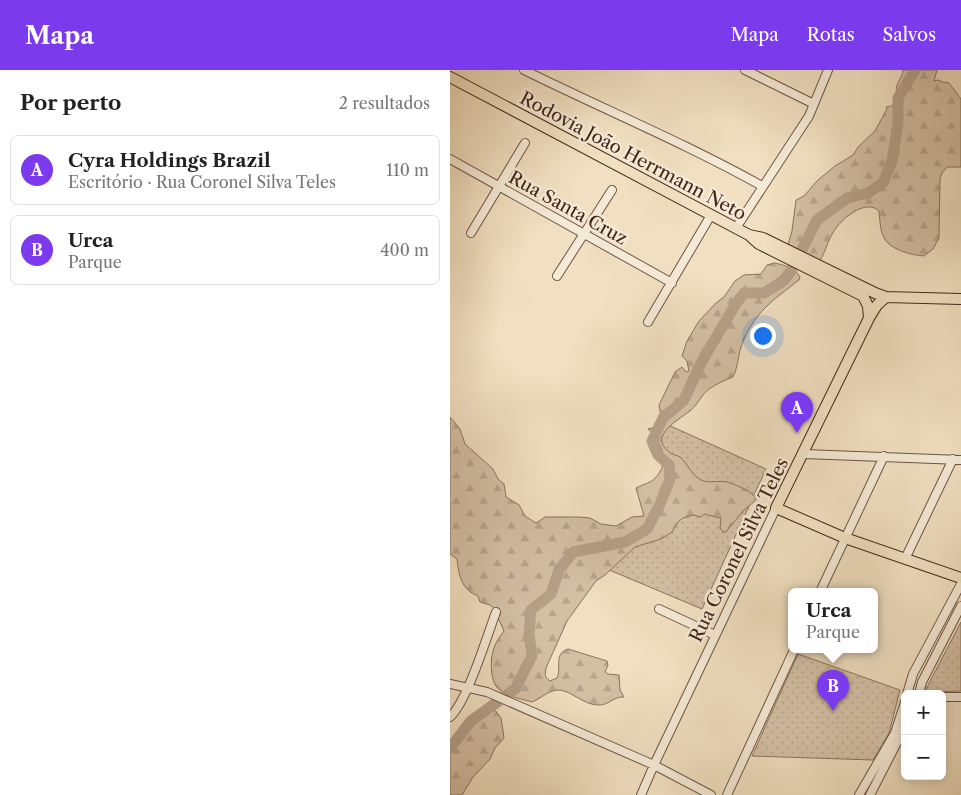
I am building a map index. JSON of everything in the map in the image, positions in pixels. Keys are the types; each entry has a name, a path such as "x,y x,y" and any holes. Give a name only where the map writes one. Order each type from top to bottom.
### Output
{"main road":[{"name":"Rodovia João Herrmann Neto","path":"450,77 749,235 759,244 886,297"},
{"name":"Rodovia João Herrmann Neto","path":"803,262 862,296 868,306 868,318"},
{"path":"886,297 961,299"},
{"name":"Rua Coronel Silva Teles","path":"776,508 804,454 868,318 877,305 886,297"},
{"path":"776,508 845,538 961,578"}],"street":[{"path":"524,70 594,105 697,151 762,186"},
{"path":"745,70 814,104"},
{"path":"736,228 814,104 828,70"},
{"path":"471,233 525,143"},
{"name":"Rua Santa Cruz","path":"450,159 672,283"},
{"path":"557,276 612,190"},
{"path":"648,322 711,215"},
{"path":"804,454 957,460 905,559"},
{"path":"822,588 884,456"},
{"name":"Rua Coronel Silva Teles","path":"641,795 776,508"},
{"path":"908,690 913,674 961,584"},
{"path":"921,690 922,682 961,606"},
{"path":"659,609 715,635"},
{"path":"450,718 457,710 468,687 496,612"},
{"path":"727,795 793,653"},
{"path":"450,684 487,692 654,765 711,795"},
{"path":"946,697 961,697"},
{"path":"859,795 895,733 901,714"},
{"path":"870,795 901,735"}],"green space":[{"path":"903,70 937,70 934,81 938,80 949,83 961,99 961,167 947,167 942,173 940,179 939,238 933,249 924,256 910,254 890,245 883,236 879,211 867,207 854,212 837,226 816,266 785,254 792,231 796,200 804,196 818,180 835,166 853,155 859,146 875,131 887,109 886,107 893,105 895,102 897,85"},
{"path":"774,263 792,269 800,277 799,280 758,316 741,347 733,377 707,391 691,410 668,428 662,440 663,446 672,454 680,457 694,475 701,480 707,482 727,482 748,491 756,500 743,511 726,532 723,532 720,528 721,518 704,514 701,517 693,515 679,521 672,532 661,539 635,547 596,581 567,621 546,668 546,677 550,681 557,678 559,658 563,651 568,649 607,661 608,665 605,672 619,675 620,690 624,697 598,705 587,703 562,690 550,692 532,702 503,692 494,682 491,667 494,648 504,631 497,615 499,612 490,605 480,602 478,596 464,586 457,559 450,554 450,417 460,429 465,444 493,469 498,479 504,484 506,497 519,505 525,516 536,523 545,517 578,517 590,518 601,524 616,526 632,517 644,516 636,488 654,479 662,467 663,460 661,447 648,429 657,427 662,423 659,405 675,372 682,367 686,372 689,371 687,361 682,356 687,341 699,321 724,297 735,281 744,275 761,274 767,265"},
{"path":"666,424 766,469 702,609 576,556 649,532 673,464 661,453 654,442"},
{"path":"961,622 961,691 926,690"},
{"path":"798,654 900,690 889,733 873,760 752,756"},
{"path":"495,710 501,718 504,738 495,748 490,759 473,777 462,795 450,795 450,743 466,719 476,713"}],"waterway":[{"path":"450,748 471,721 515,689 532,656 529,634 531,610 551,594 559,570 573,552 625,542 647,529 670,479 669,465 658,455 652,441 663,418 684,400 701,363 744,293 764,293 783,281 791,271 817,220 847,198 868,193 883,183 892,161 898,123 898,98 915,70"}],"place":[{"name":"Cyra Holdings Brazil","path":"797,433"},
{"name":"Urca","path":"833,711"}]}
